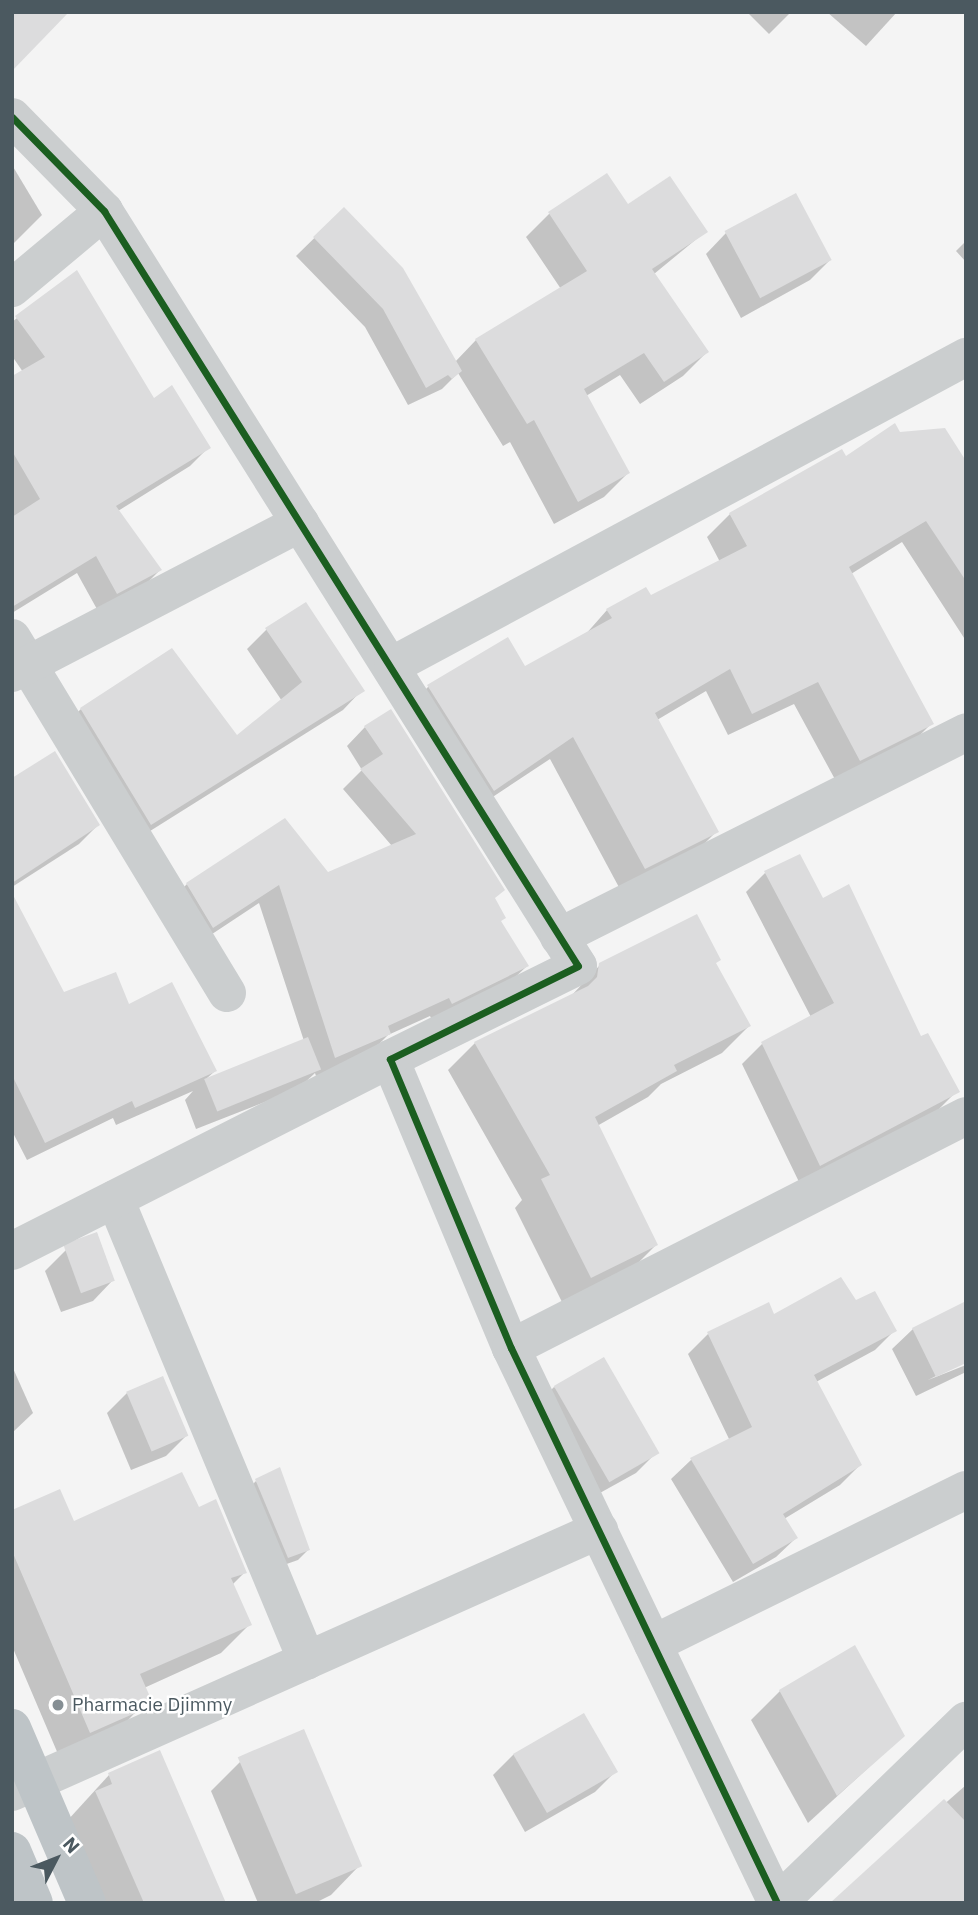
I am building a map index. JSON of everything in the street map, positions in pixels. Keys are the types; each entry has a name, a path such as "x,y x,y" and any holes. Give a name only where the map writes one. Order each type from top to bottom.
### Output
{"highway":[{"path":"12,1728 24,1787 88,1903"},
{"path":"12,1851 34,1903"}],"street":[{"path":"12,117 104,211 300,523 393,665 578,966 12,1251"},
{"path":"12,288 104,211"},
{"path":"393,665 966,357"},
{"path":"227,993 18,658 300,523"},
{"path":"559,937 966,732"},
{"path":"390,1059 511,1348 778,1903 966,1721"},
{"path":"511,1348 966,1116"},
{"path":"115,1199 307,1661"},
{"path":"653,1644 966,1490"},
{"path":"24,1787 599,1530"}],"building":[{"path":"12,12 69,12 12,71"},
{"path":"607,173 628,204 670,176 708,232 652,269 709,352 664,382 644,353 584,389 630,473 578,502 534,420 527,424 475,339 587,271 548,212"},
{"path":"796,193 832,260 760,298 724,231"},
{"path":"344,207 403,268 462,371 452,379 448,375 426,388 383,309 313,237"},
{"path":"77,270 154,398 172,385 211,448 116,506 162,570 117,594 96,556 12,607 12,517 40,499 12,451 12,376 45,357 15,316"},
{"path":"895,423 900,432 945,428 966,461 966,581 926,521 849,567 934,724 860,761 818,682 752,714 730,669 655,713 719,832 645,869 573,737 494,791 427,685 508,637 525,666 612,618 606,609 646,587 651,595 747,546 729,513 842,449 846,456"},
{"path":"306,602 365,691 151,825 80,708 172,648 237,735 302,682 265,628"},
{"path":"391,709 505,890 495,898 506,918 501,921 529,966 452,1004 449,998 388,1026 391,1034 335,1058 279,885 213,928 186,883 285,818 328,872 416,834 360,769 383,754 364,726"},
{"path":"55,751 100,825 12,883 12,778"},
{"path":"800,854 823,898 849,884 921,1036 928,1033 960,1092 820,1166 761,1042 834,1003 764,871"},
{"path":"12,893 64,992 116,972 129,1004 172,982 217,1071 135,1108 132,1101 45,1143 12,1075"},
{"path":"697,914 721,960 716,963 751,1026 674,1065 677,1071 595,1117 658,1245 591,1278 541,1179 550,1175 474,1042 588,986 597,977 599,963"},
{"path":"308,1037 321,1069 217,1111 204,1079"},
{"path":"97,1232 115,1281 81,1293 63,1244"},
{"path":"841,1277 856,1300 875,1291 897,1331 814,1375 862,1465 783,1514 798,1538 753,1564 690,1458 752,1427 707,1332 769,1302 774,1314"},
{"path":"966,1301 966,1363 936,1377 912,1328"},
{"path":"604,1357 660,1453 609,1482 554,1386"},
{"path":"163,1376 188,1436 152,1451 126,1392"},
{"path":"280,1467 310,1550 288,1558 255,1479"},
{"path":"182,1472 199,1507 216,1499 247,1573 231,1578 252,1625 140,1674 151,1699 140,1703 142,1710 90,1733 12,1551 12,1510 60,1489 74,1521"},
{"path":"855,1645 905,1736 837,1796 779,1690"},
{"path":"584,1713 618,1772 547,1813 513,1754"},
{"path":"304,1729 362,1866 296,1894 238,1757"},
{"path":"160,1750 226,1903 144,1903 95,1791 112,1784 108,1773"},
{"path":"944,1799 966,1822 966,1903 830,1903"}],"cycle path":[{"path":"12,117 104,211 578,966 390,1059 511,1348 777,1903"}],"place":[{"name":"Pharmacie Djimmy","path":"58,1705"}]}
